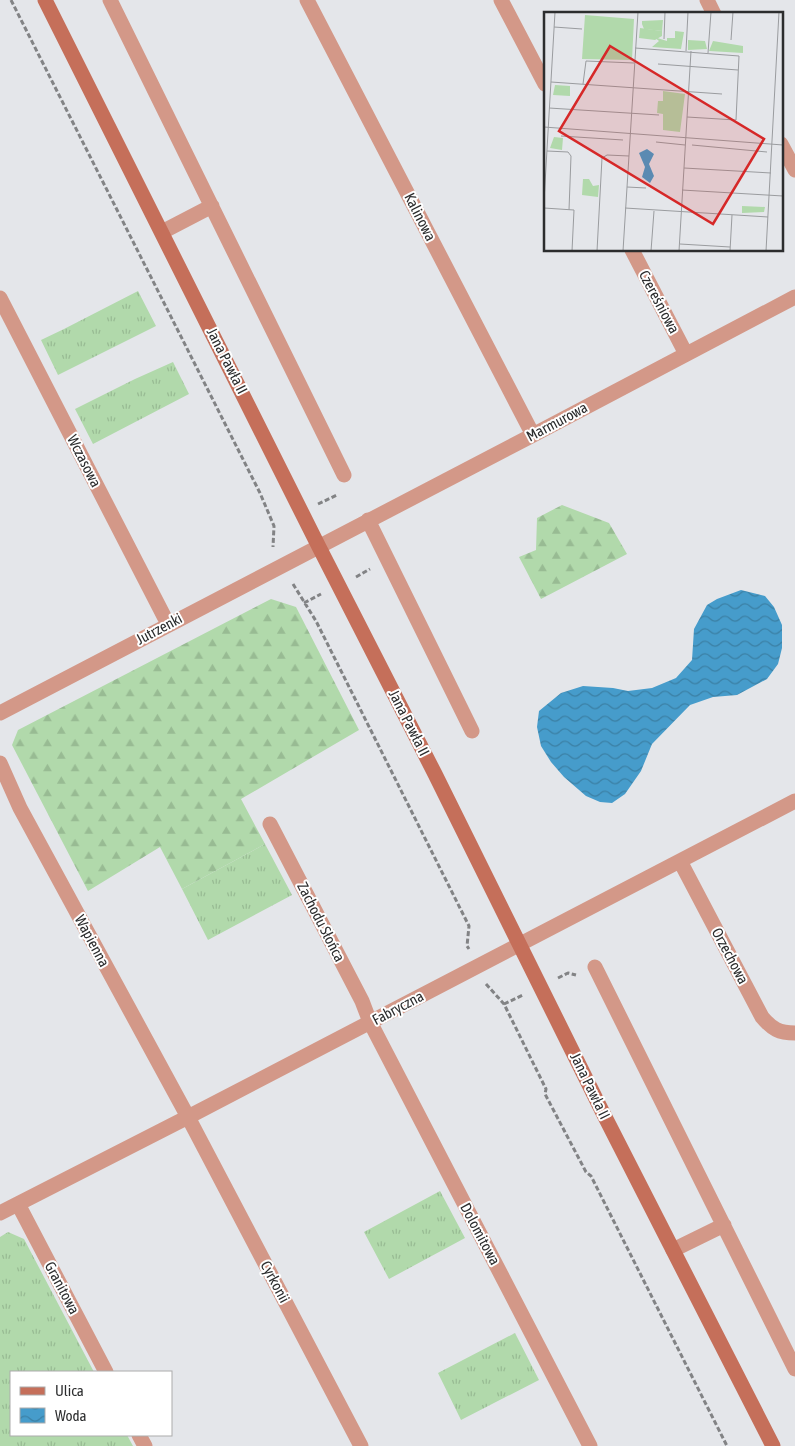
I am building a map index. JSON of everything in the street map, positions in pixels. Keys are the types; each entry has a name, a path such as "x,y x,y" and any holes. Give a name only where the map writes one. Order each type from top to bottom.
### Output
{"street":[{"name":"Jana Pawła II","path":"45,0 773,1446"},
{"path":"110,0 348,481"},
{"name":"Kalinowa","path":"307,0 533,435"},
{"path":"501,0 544,82"},
{"path":"707,0 713,12"},
{"path":"782,146 795,170"},
{"path":"162,232 212,206"},
{"name":"Czereśniowa","path":"633,251 686,354"},
{"name":"Marmurowa","path":"319,547 795,297"},
{"name":"Wczasowa","path":"0,298 168,624"},
{"path":"368,520 472,731"},
{"name":"Jutrzenki","path":"0,713 319,547"},
{"name":"Wapienna","path":"0,763 20,808 188,1117"},
{"name":"Fabryczna","path":"0,1213 795,801"},
{"name":"Zachodu Słońca","path":"270,824 362,1001 370,1022"},
{"name":"Orzechowa","path":"680,861 762,1017 776,1030 795,1032"},
{"path":"595,967 795,1369"},
{"name":"Dolomitowa","path":"370,1022 590,1446"},
{"name":"Cyrkonii","path":"188,1117 361,1446"},
{"name":"Granitowa","path":"18,1204 105,1371"},
{"path":"673,1250 724,1225"}],"path":[{"path":"11,0 260,493 274,526 274,548"},
{"path":"314,506 348,481"},
{"path":"292,583 316,621 469,926 467,946 484,981 504,1004 546,1088 545,1094 549,1102 586,1172 591,1176 728,1446"},
{"path":"304,603 326,592"},
{"path":"504,1004 523,995"}],"green space":[{"path":"138,291 156,326 58,375 41,340"},
{"path":"173,362 189,394 93,444 75,409"},
{"path":"562,505 609,523 627,554 541,599 519,557 536,550 537,518"},
{"path":"271,599 296,607 359,730 241,799 265,844 182,889 160,847 88,891 12,745 18,730"},
{"path":"265,844 292,895 208,940 182,889"},
{"path":"440,1191 465,1238 389,1279 364,1232"},
{"path":"8,1232 24,1239 93,1371 10,1371 10,1436 128,1436 133,1446 0,1446 0,1237"},
{"path":"515,1333 539,1380 461,1420 438,1373"}],"water":[{"path":"741,590 765,596 774,607 782,625 782,648 778,664 767,679 737,695 713,697 690,705 652,744 641,771 625,794 612,803 600,802 586,796 564,777 551,762 541,746 537,727 539,711 561,693 583,686 628,691 652,688 676,678 692,660 694,629 707,605"}]}
